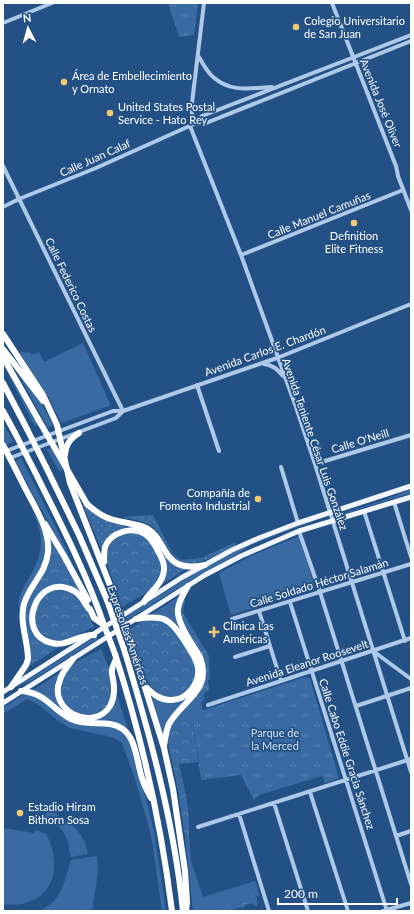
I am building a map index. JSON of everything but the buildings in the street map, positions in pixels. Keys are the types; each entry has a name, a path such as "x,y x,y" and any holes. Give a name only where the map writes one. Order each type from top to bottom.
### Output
{"highway":[{"path":"3,334 43,395 58,430 70,483 104,566 144,684 164,748 180,827 186,871 187,902 185,911"},
{"path":"3,349 45,405 49,408"},
{"path":"3,358 88,504 105,518 143,526 150,530 174,562 188,567 205,564"},
{"name":"Expreso Las Américas","path":"3,383 79,535 106,600 124,650 147,725 169,822 185,911"},
{"name":"Expreso Las Américas","path":"3,411 69,541 97,604 115,656 137,729 156,810 166,862 172,911"},
{"path":"65,461 67,445 71,439 79,433"},
{"path":"5,448 37,511 86,597 94,618 104,625"},
{"path":"11,687 26,665 28,659 22,619 25,603 28,594 42,574 47,560 47,539 37,511"},
{"path":"104,566 106,546 115,535 134,530 148,537 162,557 164,573 158,586 147,596 144,602"},
{"path":"164,748 169,724 178,712 196,694 203,677 202,662 181,623 178,614 180,600 188,586"},
{"path":"90,609 79,594 66,588 55,587 46,591 37,599 33,611 32,622 39,635 51,643 62,644 86,634 94,634"},
{"path":"136,619 149,617 160,618 173,624 194,656 198,666 197,679 193,688 186,695 177,700 159,698 144,684"},
{"path":"73,659 59,680 58,696 62,706 77,717 91,718 108,708 113,700 115,687 111,671 115,656"},
{"path":"21,691 30,692 47,699 67,717 77,722 110,724 124,729 132,741 143,781 156,810"}],"main road":[{"path":"3,692 205,564 232,550 298,523 411,486"},
{"path":"3,703 218,567 299,531 411,497"}],"street":[{"path":"3,23 52,3"},
{"name":"Avenida Teniente César Luis González","path":"204,3 192,103 192,125 286,380 315,464 387,696 409,760 411,772"},
{"name":"Avenida José Oliver","path":"332,3 396,166 398,176 411,210"},
{"path":"192,125 202,116 411,35"},
{"path":"192,125 206,123 355,62 411,42"},
{"path":"198,57 212,77 226,86 238,89 278,86"},
{"name":"Calle Juan Calaf","path":"3,207 96,168 192,125"},
{"name":"Calle Federico Costas","path":"3,166 123,411"},
{"name":"Calle Manuel Camuñas","path":"241,256 403,190"},
{"name":"Avenida Carlos E. Chardón","path":"5,448 113,411 123,411 277,358 411,304"},
{"path":"262,363 270,364 275,367 286,380"},
{"path":"197,385 218,451"},
{"name":"Avenida Carlos E. Chardón","path":"10,458 116,418 123,411"},
{"name":"Calle O'Neill","path":"315,464 411,435"},
{"path":"281,467 298,523"},
{"path":"394,502 411,557"},
{"path":"364,511 405,640"},
{"path":"299,531 342,661 411,884"},
{"name":"Calle Soldado Héctor Salamán","path":"232,619 411,564"},
{"name":"Calle Cabo Eddie Gracia Sánchez","path":"290,602 386,911"},
{"path":"259,611 281,681"},
{"name":"Avenida Eleanor Roosevelt","path":"208,705 411,638"},
{"path":"235,657 270,646"},
{"path":"373,651 411,679"},
{"path":"356,706 411,688"},
{"path":"198,827 409,760"},
{"path":"310,792 348,911"},
{"path":"274,803 308,911"},
{"path":"239,814 269,911"},
{"path":"396,836 411,831"},
{"path":"386,911 411,903"}],"green space":[{"path":"168,3 198,3 194,35 179,37"},
{"path":"83,343 110,404 109,406 61,423 50,400 20,353 30,352 32,355 39,352 44,362"},
{"path":"3,364 38,425 35,426 32,421"},
{"path":"19,373 40,401 53,425 48,428 18,374"},
{"path":"3,423 14,442 6,444 3,439"},
{"path":"51,448 63,470 59,471 47,450"},
{"path":"21,458 66,548 76,572 16,463 16,461"},
{"path":"411,489 411,493 337,516 387,499"},
{"path":"85,504 89,509 103,519 125,526 126,528 114,534 101,548 83,505"},
{"path":"33,513 41,526 45,539 45,551 39,575 20,612 19,598 38,560 41,545 41,537"},
{"path":"153,515 172,553 181,560 201,558 234,543 237,544 200,562 188,564 182,562 171,554 154,528 143,522 122,517"},
{"path":"324,517 249,546 127,620 126,617 155,598 231,553 266,537"},
{"path":"48,533 84,594 76,589 61,585 44,590 35,599 31,610 34,632 59,647 28,667 25,627 26,605 45,573 49,551"},
{"path":"130,533 142,535 153,546 161,563 162,573 153,588 122,607 107,563 107,557 109,547 115,539 124,534"},
{"path":"299,536 315,588 231,615 219,573 253,555"},
{"path":"166,555 188,568 160,585 164,556"},
{"path":"61,590 74,594 82,602 94,627 70,638 56,641 47,639 41,634 35,619 39,602 44,595 51,591"},
{"path":"180,596 176,615 177,621 198,656 188,698 176,709 162,736 151,695 153,696 178,626 173,621 152,614"},
{"path":"182,599 185,600 183,613 209,656 210,679 208,680 209,689 204,694 204,701 201,702 203,711 192,714 198,762 179,764 187,800 189,818 189,835 185,836 168,737 174,721 205,680 206,670 202,655 180,618"},
{"path":"149,619 161,621 169,625 175,631 193,659 195,676 192,685 180,696 164,696 156,692 146,678 130,629"},
{"path":"97,636 98,639 31,681 20,685"},
{"path":"101,649 110,671 113,684 113,693 110,701 105,707 92,714 85,715 77,713 65,705 60,698 59,692 65,672 72,665"},
{"path":"61,672 63,709 98,717 117,695 128,729 117,723 83,720 71,716 47,697 32,691"},
{"name":"Parque de la Merced","path":"305,677 310,679 339,778 325,783 322,776 259,795 254,800 241,775 201,780 192,714"},
{"path":"29,694 38,697 61,715 118,728 128,735 154,831 166,911 162,911 152,841 147,820 135,779 122,743 112,737 70,728 57,720 39,705 27,699 3,714 3,708 21,696"},
{"path":"48,810 62,817 74,827 83,839 88,854 71,857 68,842 63,831 54,823 41,816 42,814 45,816"},
{"path":"3,828 34,833 35,830 46,834 52,848 54,861 53,874 49,885 42,894 32,901 19,904 3,904"},
{"path":"189,835 191,861 203,897 255,881 260,896 249,894 232,899 227,908 218,911 210,909 206,910 204,908 193,911 185,836"},
{"path":"97,856 98,872 92,911 40,911 53,902 58,896 64,883 71,860"},
{"path":"242,894 250,894 257,897 257,906 253,905 252,903 245,905 245,907 239,907 230,911 218,911 227,908 226,905 234,897"},
{"path":"212,905 215,906 218,911 197,911 202,906 208,910"}],"place":[{"name":"Colegio Universitario de San Juan","path":"296,27"},
{"name":"Área de Embellecimiento y Ornato","path":"64,82"},
{"name":"United States Postal Service - Hato Rey","path":"110,113"},
{"name":"Definition Elite Fitness","path":"354,223"},
{"name":"Compañía de Fomento Industrial","path":"258,499"},
{"name":"Clínica Las Américas","path":"214,632"},
{"name":"Estadio Hiram Bithorn Sosa","path":"20,813"}]}
